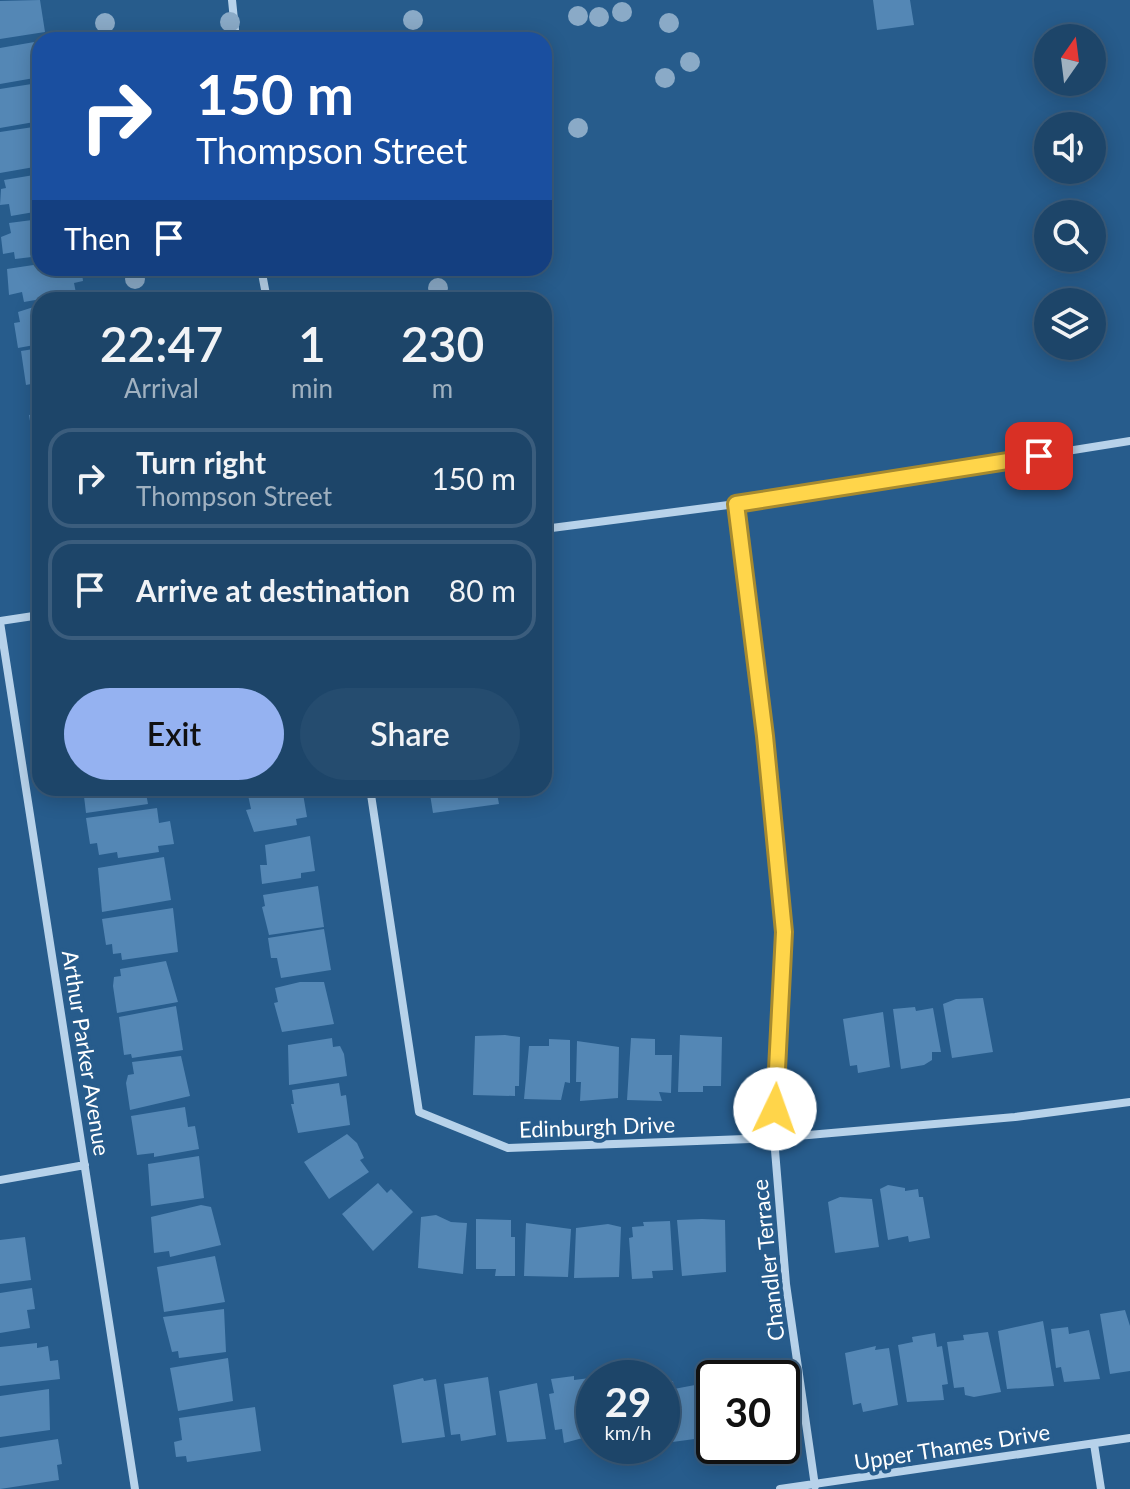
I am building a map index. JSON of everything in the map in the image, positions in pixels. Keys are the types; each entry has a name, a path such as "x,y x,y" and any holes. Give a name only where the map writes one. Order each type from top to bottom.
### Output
{"street":[{"path":"232,0 235,32"},
{"path":"552,528 736,504 1130,441"},
{"name":"Chandler Terrace","path":"736,504 765,736 784,932 774,1138 786,1284 815,1486"},
{"path":"0,621 32,616"},
{"name":"Arthur Parker Avenue","path":"0,621 135,1489"},
{"name":"Edinburgh Drive","path":"371,796 419,1112 508,1148 774,1138 1015,1117 1130,1102"},
{"path":"0,1180 85,1165"},
{"name":"Upper Thames Drive","path":"780,1489 1130,1438"},
{"path":"1094,1444 1101,1489"}],"building":[{"path":"40,0 45,32 0,39 0,1"},
{"path":"873,0 910,0 914,25 877,30"},
{"path":"32,42 32,78 0,84 0,48"},
{"path":"32,84 32,122 0,128 0,89"},
{"path":"32,127 32,167 0,173 0,132"},
{"path":"32,175 32,212 11,216 9,204 0,205 1,189 6,188 4,180"},
{"path":"32,220 32,257 15,259 14,252 3,254 1,237 11,233 9,223"},
{"path":"32,265 32,276 82,276 83,281 74,283 76,292 32,292 32,301 24,302 22,292 9,295 7,269"},
{"path":"32,308 32,345 18,348 14,323 20,322 18,312"},
{"path":"32,349 32,389 31,384 26,385 21,351"},
{"path":"84,796 146,796 148,804 86,813"},
{"path":"248,796 303,796 307,817 296,819 297,825 254,832 246,810 251,809"},
{"path":"430,796 498,796 499,804 433,813"},
{"path":"157,808 159,823 170,821 174,844 158,846 159,852 118,858 117,852 99,855 97,843 90,844 86,818"},
{"path":"310,836 315,871 301,873 301,878 262,884 260,865 267,865 265,845"},
{"path":"164,857 171,900 102,912 98,868"},
{"path":"318,886 324,927 269,935 262,907 265,906 263,895"},
{"path":"173,908 178,952 122,960 121,953 113,954 112,944 106,945 102,919"},
{"path":"324,929 331,970 281,978 277,958 271,958 268,938"},
{"path":"166,961 178,1002 117,1013 113,986 114,977 121,976 120,969"},
{"path":"300,982 324,982 334,1024 282,1032 274,1003 278,1002 275,988"},
{"path":"983,998 993,1052 952,1058 943,1004 956,999"},
{"path":"176,1006 183,1050 132,1058 131,1054 124,1055 119,1017"},
{"path":"915,1007 916,1011 933,1008 941,1052 932,1052 932,1060 924,1065 901,1069 893,1009"},
{"path":"883,1012 890,1067 858,1073 857,1065 850,1066 843,1019"},
{"path":"680,1035 722,1037 721,1086 703,1086 703,1092 678,1092"},
{"path":"475,1036 520,1037 519,1086 515,1086 515,1096 473,1095"},
{"path":"332,1038 333,1047 340,1046 344,1054 347,1076 289,1085 288,1045"},
{"path":"631,1038 655,1039 655,1055 672,1055 671,1093 659,1092 662,1101 627,1100"},
{"path":"549,1039 570,1040 570,1083 565,1082 561,1100 524,1099 529,1046 549,1046"},
{"path":"577,1041 619,1047 618,1098 580,1101 581,1082 576,1082"},
{"path":"181,1056 190,1096 130,1110 126,1083 128,1075 134,1074 132,1062"},
{"path":"339,1083 341,1096 346,1095 350,1125 298,1133 291,1104 294,1104 292,1090"},
{"path":"185,1107 188,1127 195,1126 199,1149 154,1157 154,1153 137,1155 131,1116"},
{"path":"347,1134 357,1143 364,1158 360,1160 369,1172 329,1199 304,1162"},
{"path":"199,1156 204,1198 151,1206 148,1164"},
{"path":"378,1183 387,1193 391,1189 413,1212 373,1251 342,1214"},
{"path":"888,1185 905,1188 905,1191 918,1189 919,1197 923,1197 930,1238 909,1242 908,1236 888,1240 880,1189"},
{"path":"840,1197 872,1199 879,1247 835,1253 828,1202"},
{"path":"201,1205 211,1207 221,1245 170,1257 169,1251 154,1253 151,1217"},
{"path":"436,1215 451,1222 467,1223 463,1274 418,1268 421,1217"},
{"path":"476,1219 511,1220 511,1237 515,1237 515,1276 495,1276 496,1269 476,1269"},
{"path":"677,1220 725,1220 726,1272 682,1276"},
{"path":"670,1221 673,1270 652,1271 653,1278 632,1279 629,1238 633,1237 632,1227 644,1226 643,1222"},
{"path":"526,1223 571,1229 568,1277 524,1276"},
{"path":"608,1224 621,1227 619,1277 574,1278 576,1228"},
{"path":"25,1237 31,1280 0,1284 0,1240"},
{"path":"215,1256 225,1302 164,1312 157,1267"},
{"path":"32,1288 35,1309 27,1310 30,1328 0,1333 0,1293"},
{"path":"224,1309 226,1352 179,1358 178,1351 172,1352 163,1317"},
{"path":"1125,1310 1130,1326 1130,1371 1110,1374 1100,1314"},
{"path":"1043,1321 1054,1386 1007,1389 998,1331"},
{"path":"1068,1327 1069,1334 1089,1330 1100,1379 1064,1382 1061,1367 1056,1368 1051,1329"},
{"path":"988,1332 1001,1392 974,1397 965,1395 964,1387 954,1388 947,1342 964,1340 963,1335"},
{"path":"935,1333 937,1347 942,1346 948,1384 942,1385 944,1400 907,1402 898,1345 913,1342 912,1337"},
{"path":"37,1343 37,1348 48,1346 50,1361 58,1360 60,1379 0,1386 0,1347"},
{"path":"876,1346 875,1350 889,1348 898,1405 863,1412 861,1403 853,1405 845,1353"},
{"path":"228,1358 233,1401 178,1411 170,1368"},
{"path":"574,1376 576,1380 576,1440 564,1443 562,1429 555,1430 549,1394 554,1393 551,1379"},
{"path":"488,1377 496,1435 461,1441 460,1434 451,1435 444,1384"},
{"path":"423,1378 424,1381 436,1379 445,1437 402,1443 393,1385"},
{"path":"537,1383 546,1439 507,1442 499,1391"},
{"path":"695,1385 696,1393 696,1439 680,1441 680,1388"},
{"path":"49,1389 50,1430 0,1437 0,1396"},
{"path":"255,1407 261,1451 187,1462 186,1456 176,1457 174,1442 182,1440 179,1418"},
{"path":"58,1439 62,1464 57,1465 59,1480 0,1489 0,1448"}],"route":[{"path":"775,1109 784,932 765,736 736,504 1039,456"}]}
